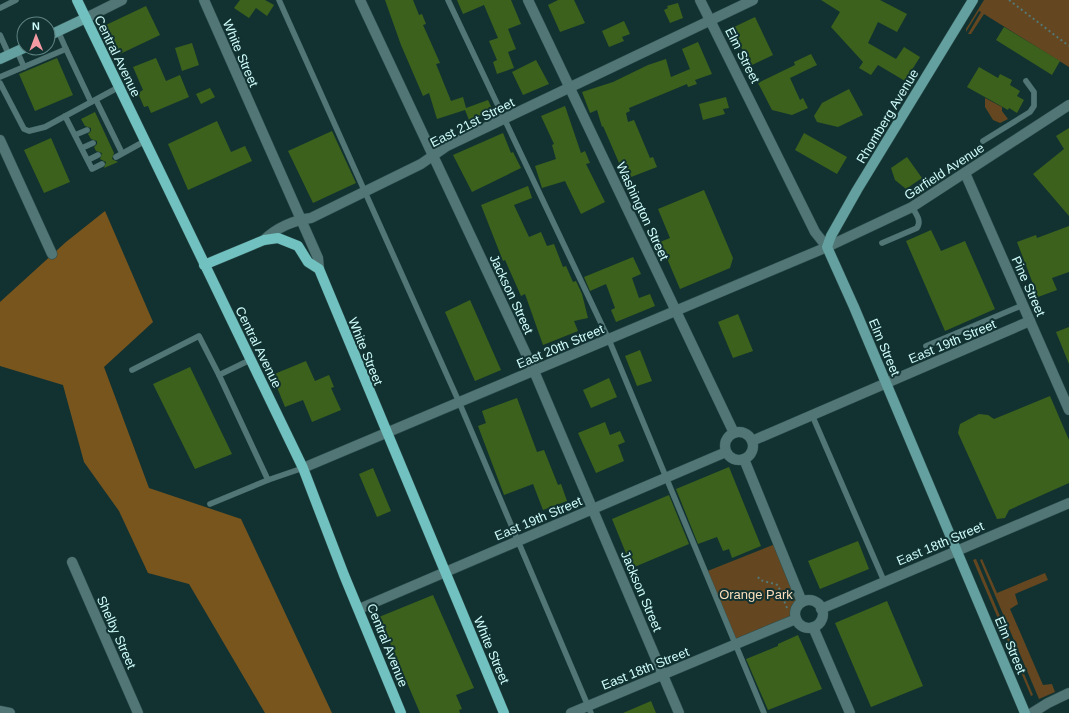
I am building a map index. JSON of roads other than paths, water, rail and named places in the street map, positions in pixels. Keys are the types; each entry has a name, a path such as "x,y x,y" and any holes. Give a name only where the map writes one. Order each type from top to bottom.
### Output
{"main road":[{"name":"Central Avenue","path":"77,0 303,468 402,713"},
{"name":"Rhomberg Avenue","path":"826,247 857,190 972,0"},
{"path":"58,31 86,18"},
{"path":"0,59 16,51"},
{"path":"264,240 278,238 290,241 298,246 308,262 319,269"},
{"name":"East 21st Street","path":"204,265 264,240"},
{"name":"Elm Street","path":"826,247 886,383 1025,713"},
{"name":"White Street","path":"319,269 386,433 504,713"}],"street":[{"path":"86,18 122,0"},
{"name":"White Street","path":"204,0 318,258 319,269"},
{"name":"Jackson Street","path":"360,0 534,371 679,713"},
{"name":"Washington Street","path":"528,0 675,312 734,433"},
{"name":"Elm Street","path":"700,0 816,232 826,247"},
{"name":"East 21st Street","path":"264,240 271,233 301,219 311,218 421,164 447,146 753,0"},
{"name":"Garfield Avenue","path":"826,247 912,207 1069,105"},
{"path":"0,140 52,254"},
{"name":"Pine Street","path":"965,173 1069,410"},
{"name":"East 20th Street","path":"303,468 609,340 826,247"},
{"name":"East 19th Street","path":"752,441 1030,321"},
{"path":"742,432 750,437 752,441 753,450 744,459 734,459 726,452 725,443 734,433 742,432"},
{"name":"East 19th Street","path":"359,609 726,452"},
{"path":"744,459 802,602"},
{"name":"East 18th Street","path":"821,609 1069,503"},
{"name":"Shelby Street","path":"72,562 138,713"},
{"path":"813,601 821,609 822,620 813,627 803,627 796,619 796,610 802,602 813,601"},
{"name":"East 18th Street","path":"571,713 589,709 663,675 796,619"},
{"path":"813,627 850,713"},
{"path":"1032,713 1069,693"}],"lane":[{"path":"0,8 16,0"},
{"path":"279,0 459,402 589,709"},
{"path":"448,0 609,340 764,713"},
{"path":"58,31 93,101 106,121 122,153"},
{"path":"0,35 16,50"},
{"path":"0,77 66,49"},
{"path":"19,56 24,67"},
{"path":"983,141 1030,112 1034,106 1034,92 1026,81"},
{"path":"0,83 24,129 29,132 45,127 119,87"},
{"path":"66,116 92,169 102,164"},
{"path":"100,124 106,121"},
{"path":"75,135 86,130"},
{"path":"106,136 112,133"},
{"path":"116,157 145,141"},
{"path":"82,148 92,143"},
{"path":"112,148 118,145"},
{"path":"88,160 98,155"},
{"path":"882,243 919,225 919,219 912,207"},
{"path":"926,346 1023,305"},
{"path":"132,370 199,336 268,480"},
{"path":"219,375 250,360"},
{"path":"812,415 884,581"},
{"path":"210,504 268,480 303,468"}],"park label":[{"name":"Orange Park","path":"756,594"}]}
